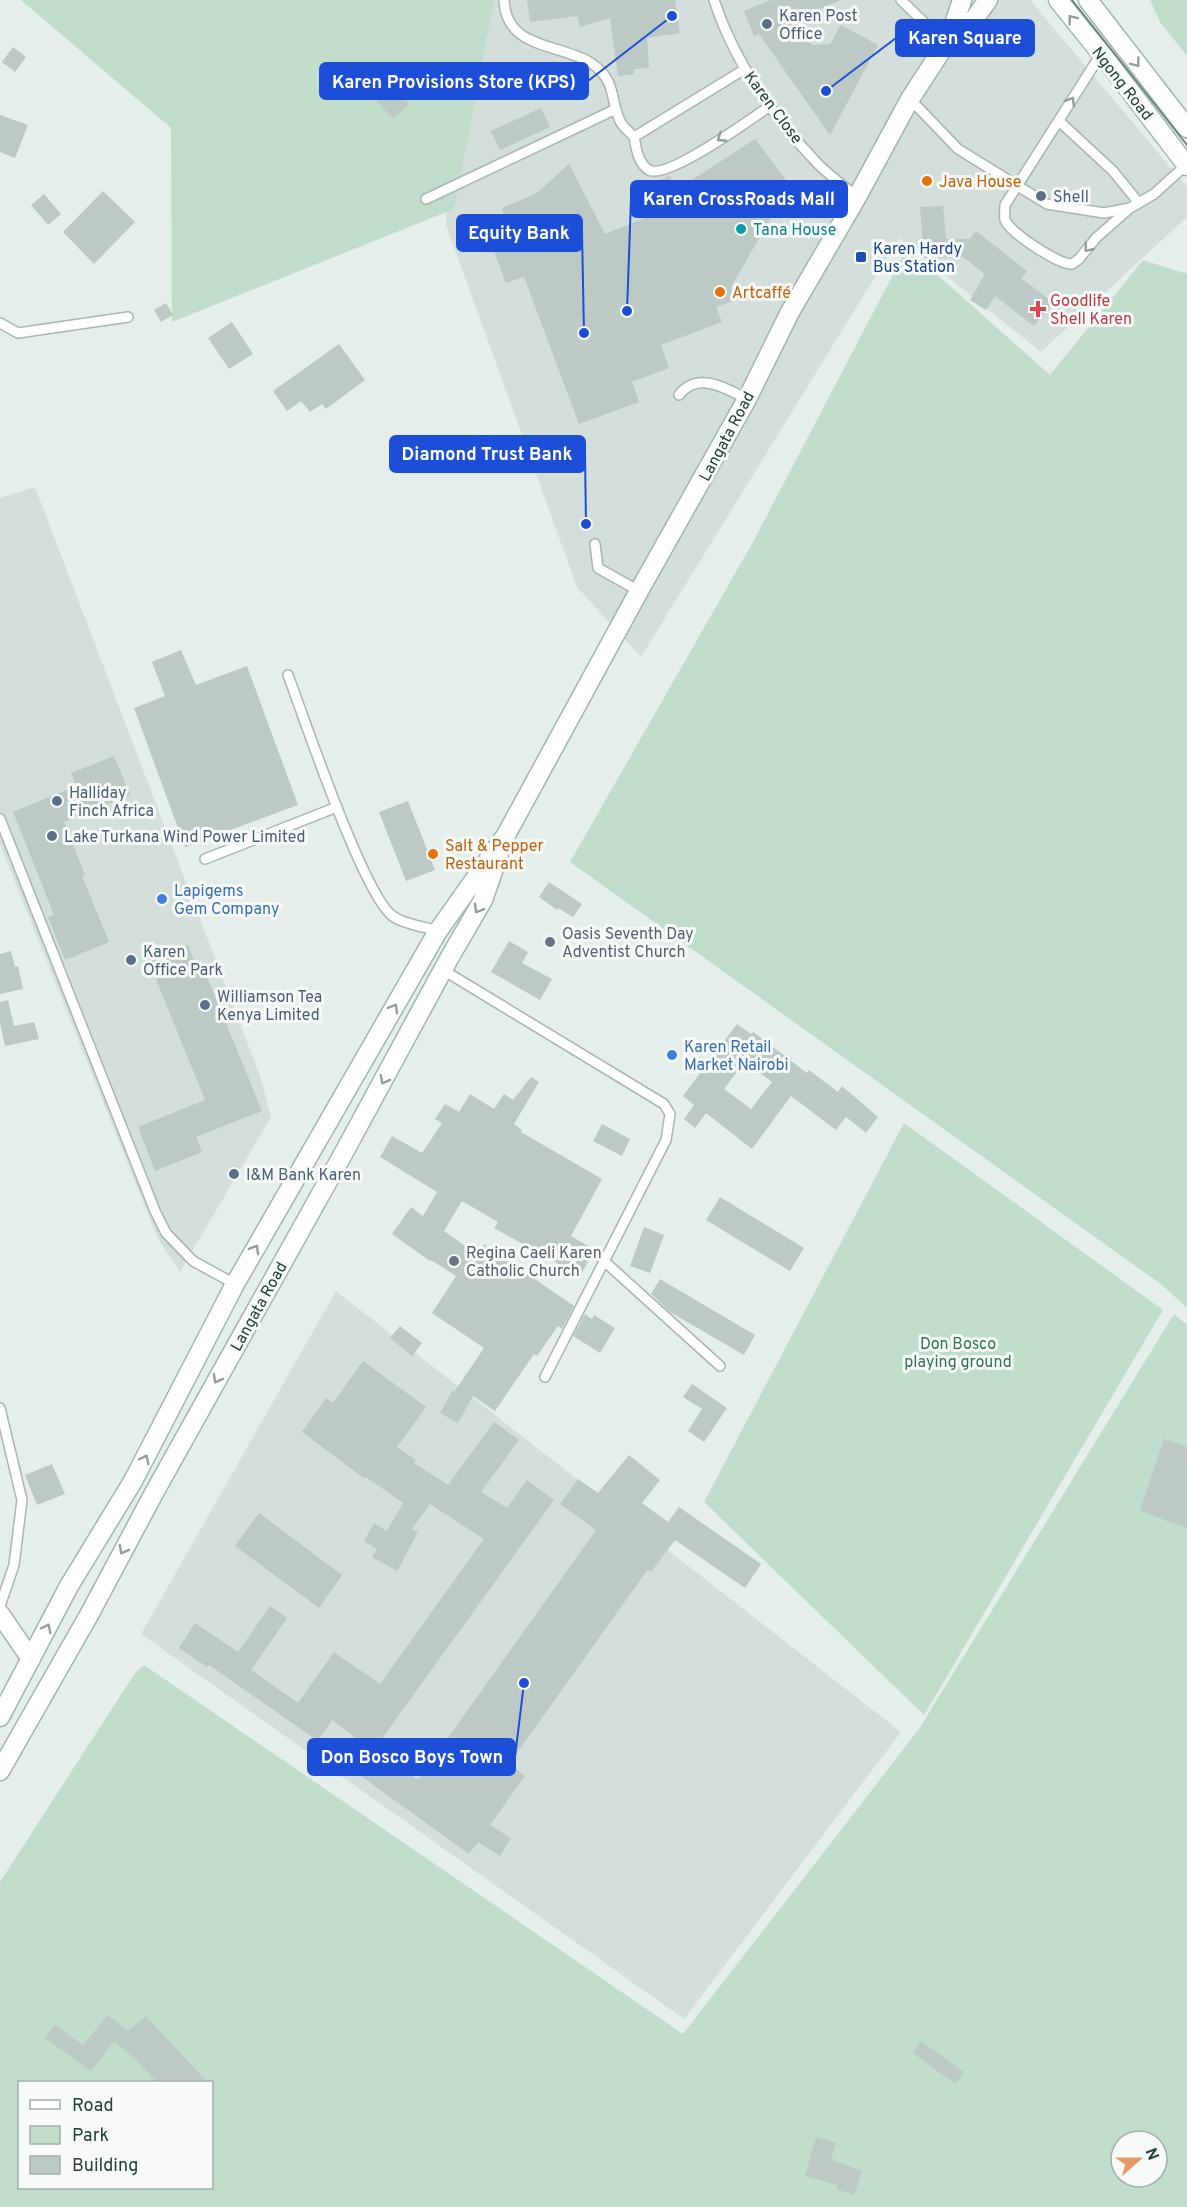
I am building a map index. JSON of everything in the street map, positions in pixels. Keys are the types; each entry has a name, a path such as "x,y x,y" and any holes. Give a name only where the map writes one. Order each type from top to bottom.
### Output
{"main road":[{"path":"946,43 962,0"},
{"path":"946,43 969,26 988,0"},
{"name":"Ngong Road","path":"1058,0 1186,166"},
{"name":"Ngong Road","path":"1088,0 1187,128"},
{"name":"Langata Road","path":"0,1717 69,1586 133,1481 235,1284 438,931 506,835 747,399 790,312 857,197 910,99 946,43"},
{"name":"Langata Road","path":"0,1771 483,900 506,835"},
{"path":"0,1614 31,1659"}],"lane":[{"path":"504,0 513,28 525,39 587,61 598,68 607,79 623,125 634,137 638,154 644,166 650,171 661,172 690,158 770,106"},
{"name":"Karen Close","path":"714,0 719,16 745,69 770,106 819,165 857,197"},
{"path":"901,0 946,43"},
{"path":"1101,54 1005,205 1005,219 1011,228 1042,252 1066,264 1072,264 1096,238 1130,208 1155,194 1186,166"},
{"path":"634,137 745,69"},
{"path":"910,99 958,149 1047,204 1104,213 1130,208"},
{"path":"426,198 616,109"},
{"path":"1059,121 1113,171 1139,203"},
{"path":"0,323 18,333 128,317"},
{"path":"679,395 686,386 695,382 722,386 747,399"},
{"path":"595,544 598,568 639,591"},
{"path":"288,675 337,807 382,906 393,917 438,931"},
{"path":"205,859 337,807"},
{"path":"0,819 154,1211 166,1233 193,1261 235,1284"},
{"path":"443,970 663,1104 670,1114 666,1140 545,1377"},
{"path":"604,1262 720,1366"},
{"path":"0,1408 22,1500 14,1565 0,1606"}],"shaded area":[{"path":"483,0 1030,0 1187,187 1187,217 1041,352 899,238 641,657 577,587 446,225 447,197"},
{"name":"Karen Office Park","path":"35,487 260,1076 271,1117 180,1272 158,1239 0,844 0,498"},
{"path":"336,1291 901,1732 684,2019 141,1634"}],"green space":[{"path":"21,0 494,0 454,209 172,322 171,128"},
{"path":"1150,0 1187,0 1187,56 1160,22"},
{"path":"907,248 1050,375 1143,260 1187,274 1187,1308 1162,1285 570,862 753,542"},
{"name":"Don Bosco playing ground","path":"904,1123 1163,1310 924,1715 704,1502"},
{"path":"1174,1314 1187,1325 1187,2207 0,2207 0,1882 135,1673 144,1665 683,2034 919,1729"}],"building":[{"path":"527,0 675,0 680,33 647,38 649,68 634,69 634,74 618,76 610,18 580,27 577,16 530,22"},
{"path":"771,0 841,0 795,19 812,45 830,44 841,25 878,45 830,135 759,34 754,36 744,11"},
{"path":"13,47 26,57 15,72 2,62"},
{"path":"390,83 409,104 393,119 374,98"},
{"path":"541,108 550,127 500,150 491,131"},
{"path":"0,115 28,125 15,158 0,152"},
{"path":"755,139 790,185 731,287 736,300 716,307 722,322 661,345 669,368 632,382 639,402 579,424 524,277 506,283 487,233 506,226 502,208 537,193 569,164 605,234 652,215 642,187 670,176 675,191"},
{"path":"103,191 135,222 94,264 63,232"},
{"path":"44,194 61,214 48,225 31,205"},
{"path":"943,206 946,239 970,239 976,231 1027,271 1021,278 1053,302 1034,326 995,296 986,310 970,300 985,274 963,257 924,258 920,207"},
{"path":"166,303 173,315 161,322 154,310"},
{"path":"232,322 253,354 229,369 208,338"},
{"path":"339,344 365,380 326,409 322,404 310,412 301,401 287,411 273,391"},
{"path":"181,650 196,685 247,666 298,805 185,847 134,708 165,696 152,662"},
{"path":"114,756 130,795 64,822 85,875 82,876 109,942 65,960 48,917 54,915 13,812 76,786 71,773"},
{"path":"408,801 435,870 406,881 379,812"},
{"path":"549,882 582,904 573,917 558,908 557,910 539,897"},
{"path":"509,941 528,952 522,963 552,979 540,1000 491,972"},
{"path":"188,945 197,969 203,967 262,1111 196,1137 202,1152 155,1171 138,1127 205,1100 149,962"},
{"path":"11,951 15,967 18,966 23,989 0,994 0,954"},
{"path":"8,1000 14,1026 34,1022 39,1039 5,1046 0,1023 0,1002"},
{"path":"737,1024 751,1034 753,1032 807,1073 809,1070 838,1092 842,1086 878,1117 866,1133 846,1117 836,1130 791,1096 752,1149 706,1113 695,1128 684,1119 694,1105 683,1096","holes":["745,1061 772,1082 751,1109 724,1089"]},
{"path":"531,1077 539,1082 514,1124 522,1130 521,1132 602,1179 571,1236 595,1250 580,1276 494,1228 498,1222 462,1201 444,1231 478,1255 484,1244 574,1306 562,1329 558,1326 537,1356 534,1354 495,1411 473,1396 458,1423 440,1413 452,1391 454,1392 484,1348 432,1313 456,1276 392,1234 411,1207 423,1216 437,1192 380,1157 392,1136 422,1153 442,1123 435,1119 445,1104 459,1112 470,1094 494,1109 504,1094 513,1100"},
{"path":"602,1124 630,1139 622,1156 593,1141"},
{"path":"720,1197 804,1248 790,1271 706,1220"},
{"path":"644,1227 664,1235 650,1273 630,1266"},
{"path":"660,1279 755,1335 744,1355 670,1312 651,1294"},
{"path":"585,1314 592,1319 594,1315 615,1328 600,1353 573,1336"},
{"path":"400,1326 422,1343 412,1356 390,1338"},
{"path":"363,1361 426,1407 397,1447 416,1460 414,1463 448,1485 494,1422 519,1440 481,1492 507,1508 527,1480 554,1500 373,1751 332,1720 318,1741 209,1665 207,1667 179,1648 195,1623 238,1652 270,1606 287,1618 251,1670 298,1703 334,1652 380,1684 484,1539 430,1504 412,1529 418,1532 397,1571 372,1557 377,1549 364,1541 374,1523 387,1531 403,1503 366,1477 365,1479 302,1432 326,1398 333,1403"},
{"path":"692,1384 727,1408 704,1442 688,1431 702,1409 683,1397"},
{"path":"1164,1439 1187,1447 1187,1528 1140,1511"},
{"path":"629,1455 660,1480 642,1503 668,1522 679,1507 761,1564 745,1588 675,1540 651,1572 648,1569 509,1764 525,1776 490,1825 511,1838 500,1856 478,1842 469,1854 361,1776 378,1752 418,1780 596,1530 560,1504 578,1479 598,1493"},
{"path":"52,1464 65,1494 37,1505 25,1475"},
{"path":"259,1513 342,1575 319,1608 235,1546"},
{"path":"108,2015 128,2031 146,2016 206,2081 156,2081 114,2041 91,2071 45,2038 55,2025 83,2045"},
{"path":"921,2041 964,2072 955,2084 913,2053"},
{"path":"816,2137 836,2143 831,2160 862,2171 854,2195 836,2189 838,2185 805,2176"}],"tram line":[{"path":"1072,0 1187,145"}],"place":[{"name":"Karen Provisions Store (KPS)","path":"672,16"},
{"name":"Karen Post Office","path":"767,24"},
{"name":"Karen Square","path":"826,91"},
{"name":"Java House","path":"927,181"},
{"name":"Shell","path":"1041,196"},
{"name":"Tana House","path":"741,229"},
{"name":"Karen Hardy Bus Station","path":"861,257"},
{"name":"Artcaffé","path":"720,292"},
{"name":"Goodlife Shell Karen","path":"1038,309"},
{"name":"Karen CrossRoads Mall","path":"627,311"},
{"name":"Equity Bank","path":"584,333"},
{"name":"Diamond Trust Bank","path":"586,524"},
{"name":"Halliday Finch Africa","path":"57,801"},
{"name":"Lake Turkana Wind Power Limited","path":"52,836"},
{"name":"Salt & Pepper Restaurant","path":"433,854"},
{"name":"Lapigems Gem Company","path":"162,899"},
{"name":"Oasis Seventh Day Adventist Church","path":"550,942"},
{"name":"Karen Office Park","path":"131,960"},
{"name":"Williamson Tea Kenya Limited","path":"205,1005"},
{"name":"Karen Retail Market Nairobi","path":"672,1055"},
{"name":"I&M Bank Karen","path":"234,1174"},
{"name":"Regina Caeli Karen Catholic Church","path":"454,1261"},
{"name":"Don Bosco Boys Town","path":"524,1683"}]}
